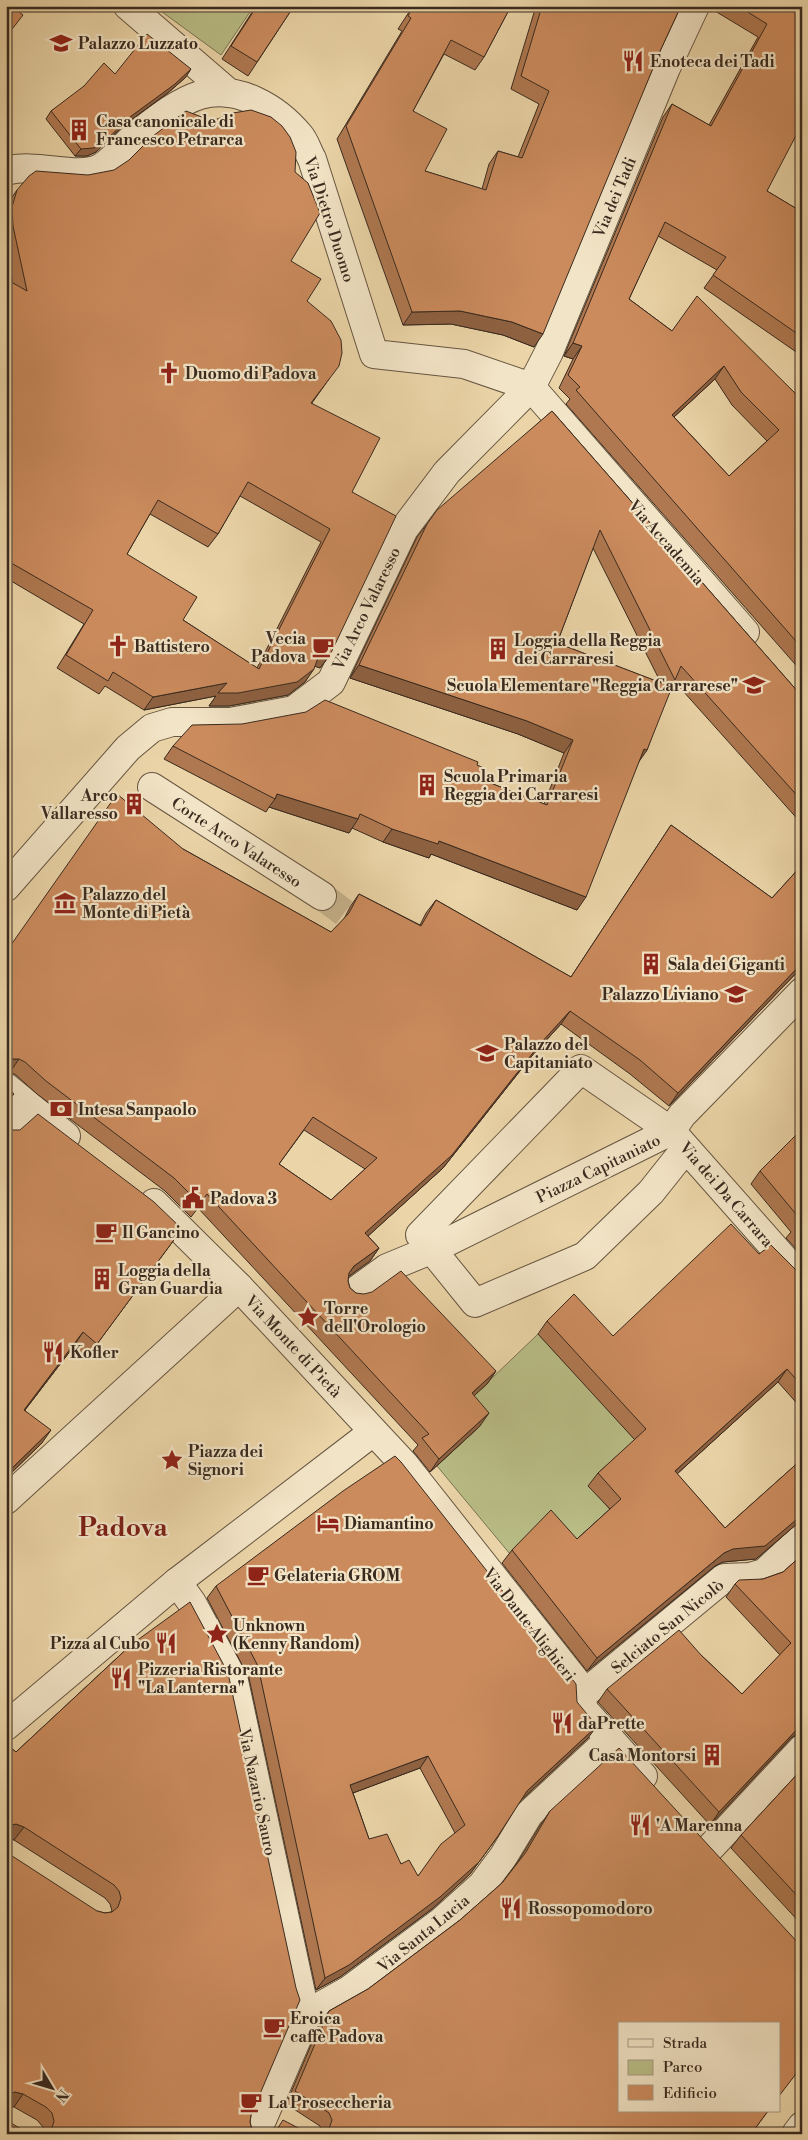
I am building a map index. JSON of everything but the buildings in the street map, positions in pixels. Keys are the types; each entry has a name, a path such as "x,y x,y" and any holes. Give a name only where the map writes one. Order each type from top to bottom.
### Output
{"street":[{"path":"128,6 229,93"},
{"name":"Via dei Tadi","path":"531,387 549,352 666,68 695,6"},
{"name":"Via Dietro Duomo","path":"6,171 35,167 88,172 99,168 138,133 181,103 200,95 218,91 258,102 278,116 300,136 312,159 374,354 464,364 531,387"},
{"name":"Via Accademia","path":"531,387 763,652"},
{"name":"Via Arco Valaresso","path":"6,887 128,748 152,728 172,722 230,722 294,710 331,682 404,529 447,472 531,387"},
{"name":"Corte Arco Valaresso","path":"145,782 322,896"},
{"name":"Piazza Capitaniato","path":"354,1292 387,1268 679,1140 682,1115 802,992"},
{"name":"Via dei Da Carrara","path":"433,1249 420,1235 581,1069 679,1140 802,1279"},
{"path":"6,1087 27,1106 88,1152"},
{"path":"6,1128 27,1106"},
{"path":"433,1249 475,1304 518,1287 585,1256 651,1192 679,1140"},
{"name":"Via Monte di Pietà","path":"133,1186 156,1204 239,1287 373,1432"},
{"path":"6,1500 239,1287"},
{"path":"6,1726 176,1582 373,1432"},
{"name":"Via Dante Alighieri","path":"373,1432 404,1464 585,1693 582,1701 584,1710 663,1798"},
{"name":"Selciato San Nicolò","path":"585,1693 724,1578 750,1577 764,1573 802,1538"},
{"name":"Via Nazario Sauro","path":"176,1582 192,1603 234,1681 305,2005"},
{"name":"Via Santa Lucia","path":"305,2005 349,1990 449,1915 482,1885 529,1814 610,1739"},
{"path":"709,1849 802,1749"},
{"path":"689,1827 729,1870"},
{"path":"291,2124 262,2122 305,2005"},
{"path":"796,2134 802,2126"}],"green space":[{"path":"154,6 254,6 221,55"},
{"path":"538,1334 650,1456 589,1486 612,1512 568,1552 510,1554 437,1466 480,1426 463,1406"}],"tunnel":[{"path":"322,896 375,936"}],"place":[{"name":"Palazzo Luzzato","path":"61,43"},
{"name":"Enoteca dei Tadi","path":"633,61"},
{"name":"Casa canonicale di Francesco Petrarca","path":"79,130"},
{"name":"Duomo di Padova","path":"169,373"},
{"name":"Battistero","path":"118,646"},
{"name":"Vecia Padova","path":"323,647"},
{"name":"Loggia della Reggia dei Carraresi","path":"498,649"},
{"name":"Scuola Elementare \"Reggia Carrarese\"","path":"754,685"},
{"name":"Scuola Primaria Reggia dei Carraresi","path":"427,785"},
{"name":"Arco Vallaresso","path":"134,804"},
{"name":"Palazzo del Monte di Pietà","path":"65,903"},
{"name":"Sala dei Giganti","path":"651,964"},
{"name":"Palazzo Liviano","path":"736,994"},
{"name":"Palazzo del Capitaniato","path":"487,1053"},
{"name":"Intesa Sanpaolo","path":"61,1109"},
{"name":"Padova 3","path":"193,1198"},
{"name":"Il Gancino","path":"106,1232"},
{"name":"Loggia della Gran Guardia","path":"102,1279"},
{"name":"Torre dell'Orologio","path":"308,1317"},
{"name":"Kofler","path":"53,1352"},
{"name":"Piazza dei Signori","path":"172,1460"},
{"name":"Diamantino","path":"328,1523"},
{"name":"Gelateria GROM","path":"258,1575"},
{"name":"Unknown (Kenny Random)","path":"217,1634"},
{"name":"Pizza al Cubo","path":"166,1643"},
{"name":"Pizzeria Ristorante \"La Lanterna\"","path":"121,1678"},
{"name":"daPrette","path":"562,1723"},
{"name":"Casa Montorsi","path":"712,1755"},
{"name":"'A Marenna","path":"640,1825"},
{"name":"Rossopomodoro","path":"511,1908"},
{"name":"Eroica caffè Padova","path":"274,2027"},
{"name":"La Proseccheria","path":"251,2102"}],"district":[{"name":"Padova","path":"123,1527"}]}
